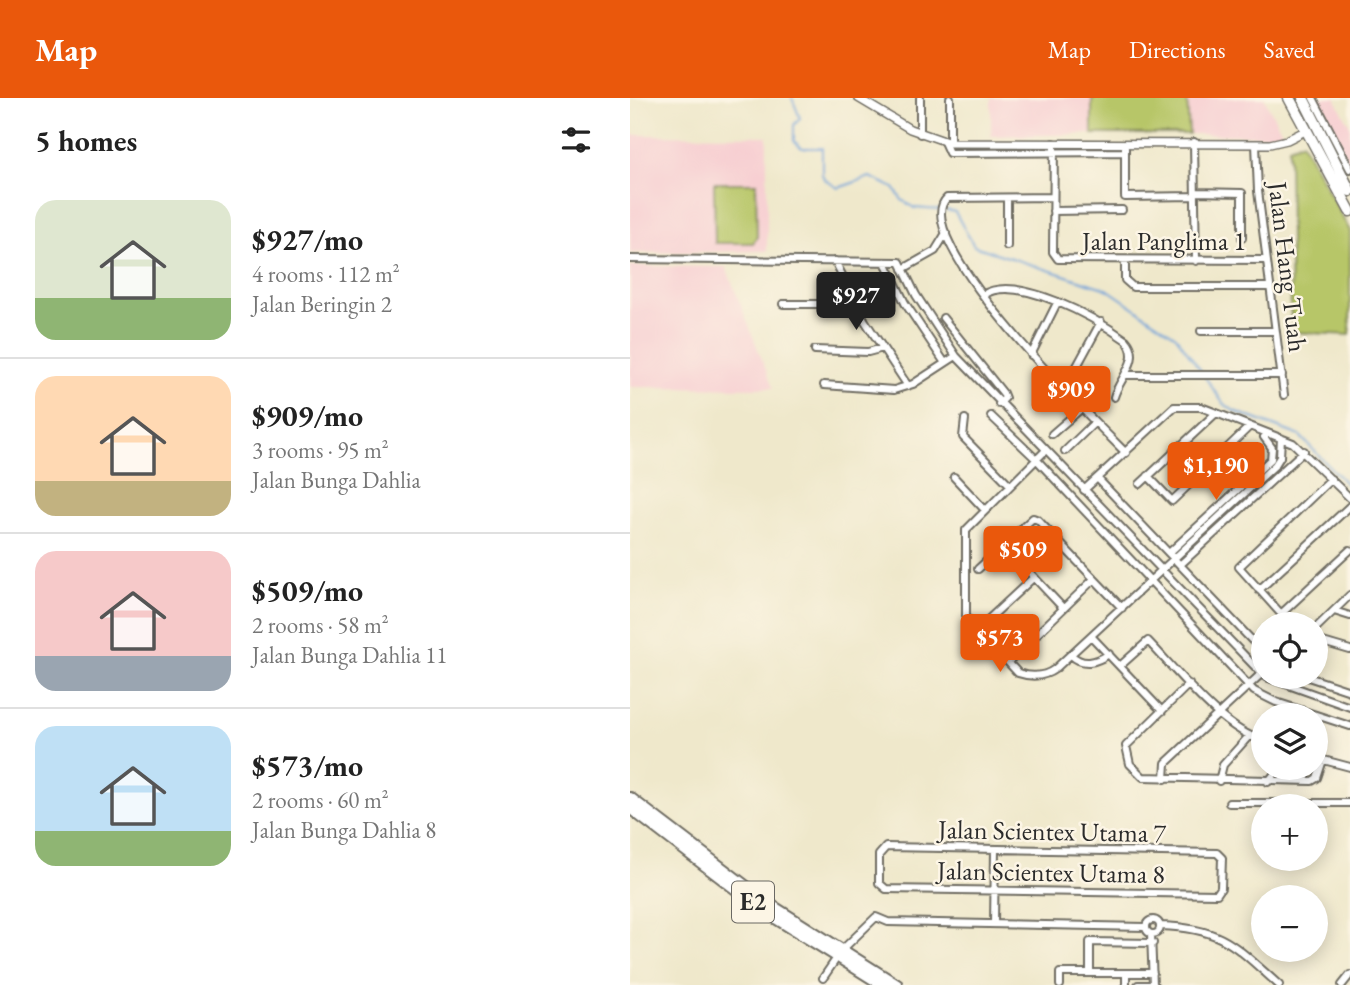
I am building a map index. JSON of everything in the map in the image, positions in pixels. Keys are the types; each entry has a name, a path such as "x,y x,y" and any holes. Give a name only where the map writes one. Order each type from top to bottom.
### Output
{"highway":[{"path":"1289,98 1350,211"},
{"path":"1303,98 1350,191"},
{"path":"630,789 717,865"},
{"name":"E2","path":"630,798 769,904 897,985"},
{"name":"E2","path":"630,808 766,912 883,985"}],"street":[{"path":"858,98 920,134 947,143 1256,144 1284,141 1305,131"},
{"path":"920,98 920,134"},
{"path":"950,98 947,143 949,153 1125,152"},
{"path":"1313,98 1350,169"},
{"path":"1194,142 1196,261"},
{"path":"1054,143 1053,211 1122,210"},
{"path":"1125,143 1125,197 1242,193 1242,238"},
{"name":"Jalan Hang Tuah","path":"1256,144 1269,287 1284,395"},
{"path":"1053,197 1007,198 943,206 947,233 974,285 1031,355 1126,453"},
{"path":"1007,198 1007,246"},
{"name":"Jalan Panglima 1","path":"1053,211 1053,252 1061,260 1266,260"},
{"path":"630,259 885,262 902,266 935,251 947,233"},
{"path":"1125,260 1125,280 1133,287 1269,287"},
{"path":"835,261 883,348 908,386"},
{"path":"885,262 905,303 945,363"},
{"path":"902,266 916,295 956,356 999,404 1251,664"},
{"path":"983,295 1003,287 1057,303 1101,322 1132,347 1132,359 1114,397"},
{"path":"783,304 835,304 855,299"},
{"path":"1031,355 1057,303"},
{"path":"943,318 1003,393 1004,398 999,404"},
{"path":"1064,390 1101,322"},
{"path":"1201,331 1275,331"},
{"path":"815,350 868,352 883,348"},
{"path":"824,385 894,390 908,386 956,356"},
{"path":"1125,375 1282,375"},
{"path":"1084,490 1173,408 1191,405 1281,438 1304,451 1350,498"},
{"path":"1052,434 1082,408"},
{"path":"1140,484 1216,413"},
{"path":"991,415 1036,459 1248,686 1276,702 1350,726"},
{"path":"965,419 963,437 1010,485"},
{"path":"1065,451 1095,422"},
{"path":"1148,477 1172,501 1248,426"},
{"path":"1169,552 1271,459 1272,448 1264,437 1267,434"},
{"path":"1178,562 1275,464 1280,457 1281,438"},
{"path":"1045,451 966,530 966,617 1022,674 1039,676 1048,674 1071,655 1150,582 1178,562 1304,451"},
{"path":"954,477 985,510"},
{"path":"1098,479 1251,639"},
{"path":"1279,612 1239,570 1241,564 1331,479"},
{"path":"1259,590 1350,506"},
{"path":"978,569 1032,518 1038,520 1122,608"},
{"path":"1004,545 1063,608"},
{"path":"1283,612 1350,550"},
{"path":"977,630 1034,578"},
{"path":"1008,662 1093,580"},
{"path":"1328,617 1350,595"},
{"path":"1334,611 1350,616"},
{"path":"1091,636 1162,711"},
{"path":"1120,666 1148,641 1219,713 1249,736 1221,767 1219,781"},
{"path":"1328,644 1350,650"},
{"path":"1071,655 1081,662 1089,663 1109,654"},
{"path":"1189,684 1126,746 1126,755 1137,774 1148,779 1268,782 1314,780"},
{"path":"1165,779 1166,763 1251,684"},
{"path":"1328,684 1350,691"},
{"path":"1299,689 1350,707"},
{"path":"1328,761 1350,767"},
{"path":"1229,803 1350,803"},
{"name":"Jalan Scientex Utama 7","path":"886,889 879,883 879,855 886,847 1217,853 1222,858 1222,888 1217,894"},
{"path":"994,924 995,849"},
{"name":"Jalan Scientex Utama 8","path":"886,889 1217,894"},
{"path":"844,948 876,917 888,922 1145,927 1154,934"},
{"path":"1145,927 1152,919 1160,926 1200,929 1215,934 1228,940 1279,985"},
{"path":"1138,985 1153,985 1154,934 1160,926"},
{"path":"1090,973 1090,942 1153,943"},
{"path":"823,978 834,962"},
{"path":"1060,985 1060,973 1153,973"},
{"path":"1125,985 1126,973"},
{"path":"1342,985 1350,975"}],"shaded area":[{"path":"991,98 1092,98 1092,134 991,136"},
{"path":"1187,98 1264,98 1284,136 1189,134"},
{"path":"1315,98 1335,98 1350,126 1350,165"},
{"path":"630,135 767,136 767,251 630,253"},
{"path":"630,266 726,267 773,388 630,387"}],"green space":[{"path":"1092,98 1187,98 1189,134 1092,134"},
{"path":"1302,142 1350,231 1350,335 1291,332 1289,147"},
{"path":"714,183 756,183 757,238 753,243 715,243"}],"waterway":[{"path":"792,98 800,118 794,125 794,141 802,148 822,148 824,179 838,188 870,177 894,188 902,200 914,208 940,210"},
{"path":"946,210 955,212 974,246 1107,289 1176,336 1202,372"},
{"path":"1205,377 1223,403 1234,411 1300,436 1350,488"}]}
